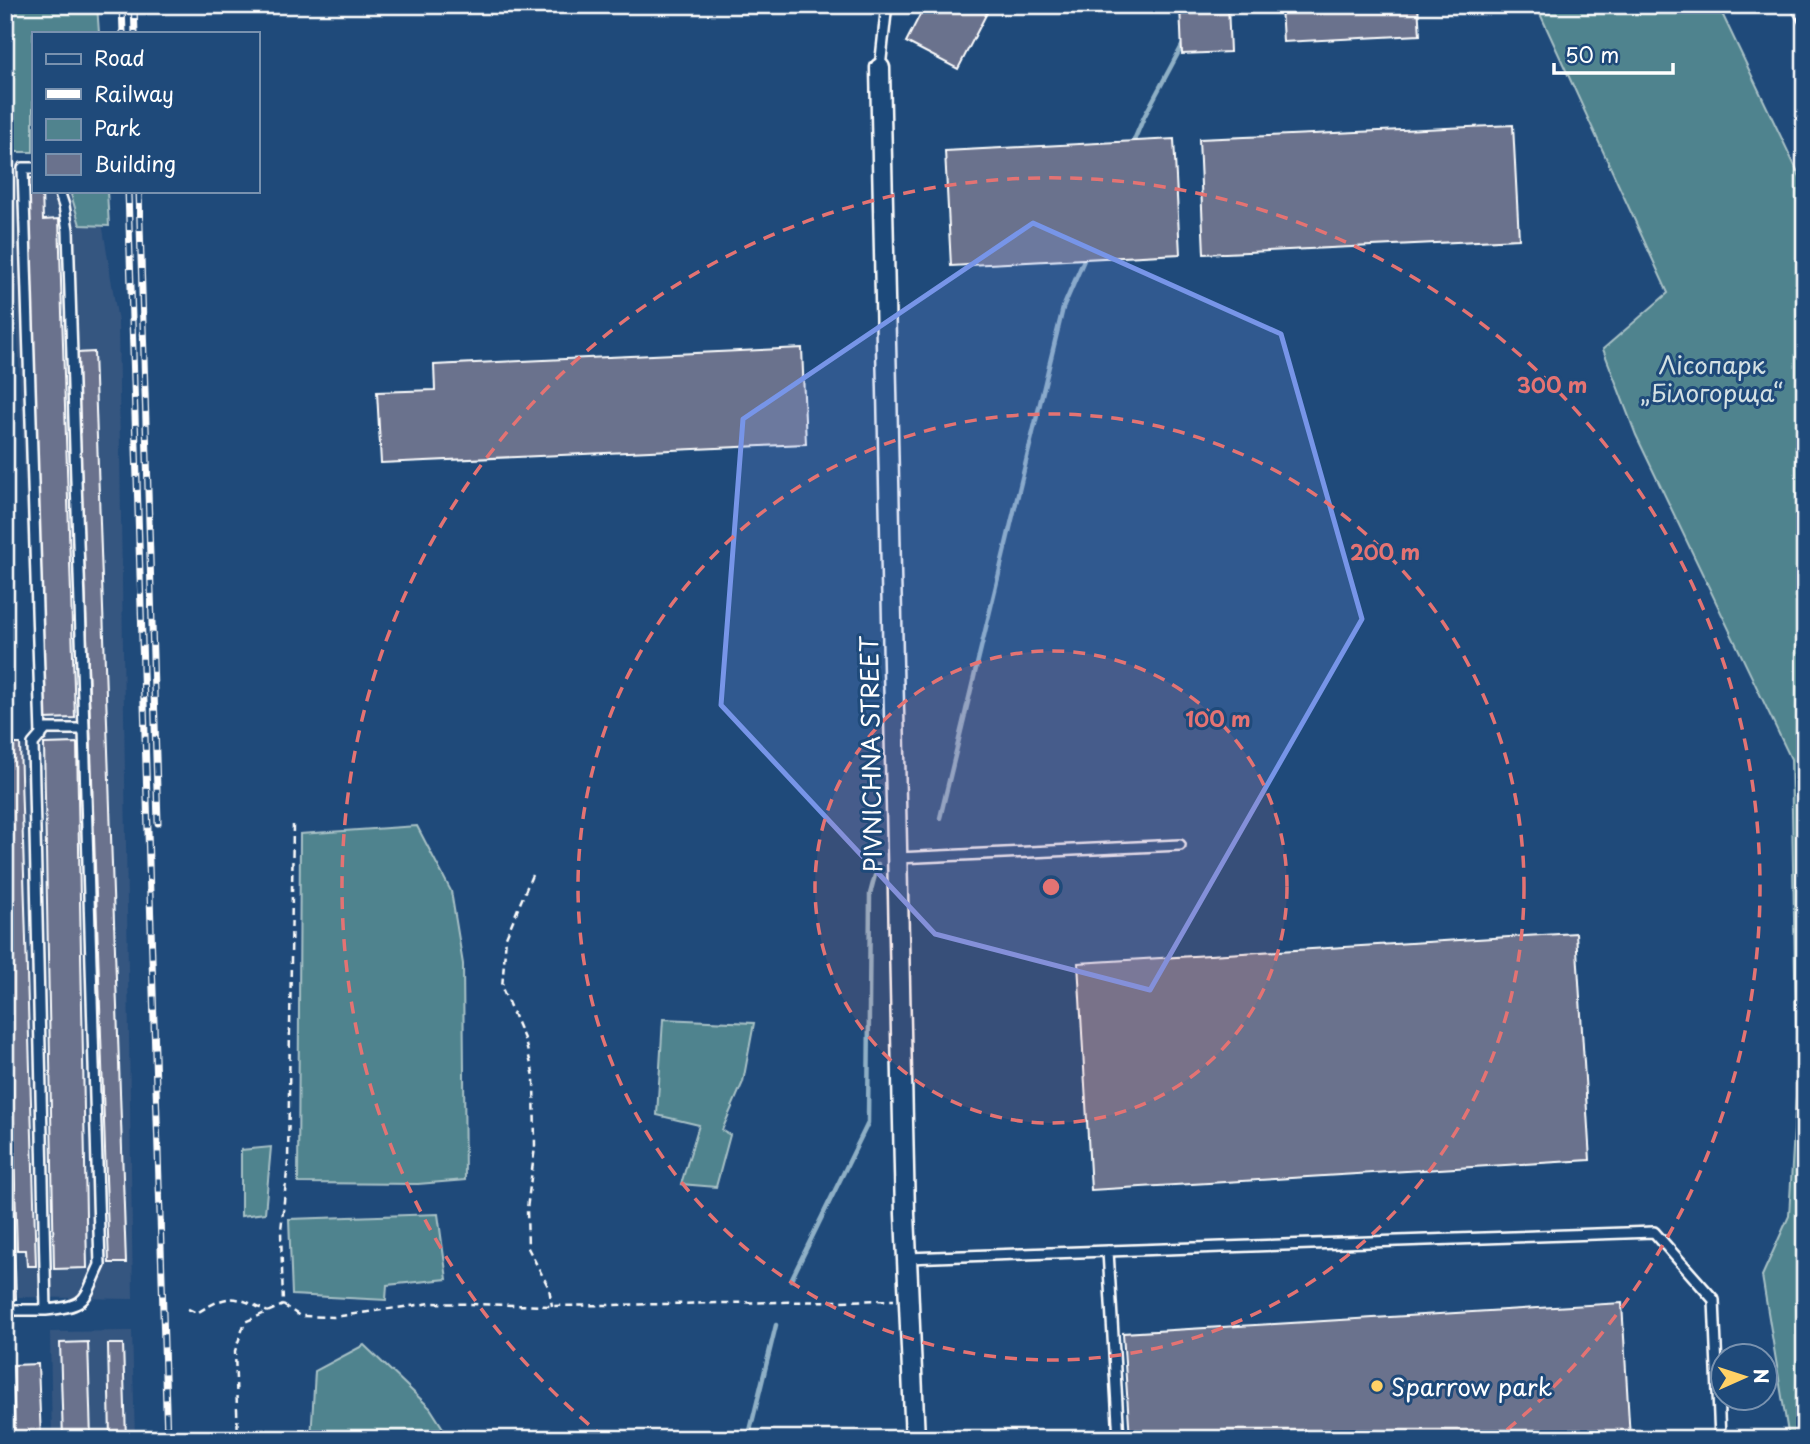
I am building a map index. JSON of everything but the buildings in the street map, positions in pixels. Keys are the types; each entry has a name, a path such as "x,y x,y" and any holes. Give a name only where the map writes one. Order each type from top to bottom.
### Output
{"street":[{"name":"PIVNICHNA STREET","path":"880,68 907,1258 915,1439"}],"lane":[{"path":"880,68 889,5"},
{"path":"32,168 23,168 41,736"},
{"path":"5,1310 69,1308 80,1303 100,1265 68,230 59,192"},
{"path":"46,1310 33,744 46,729 84,729"},
{"path":"897,858 1180,845"},
{"path":"907,1258 1654,1232 1714,1300 1720,1439"},
{"path":"1108,1251 1119,1439"}],"path":[{"path":"283,1305 281,1231 288,1162 293,825"},
{"path":"532,874 506,937 502,988 525,1041 534,1076 535,1147 527,1209 528,1248 549,1288 552,1306"},
{"path":"187,1309 197,1313 215,1301 239,1297 268,1312"},
{"path":"283,1305 300,1316 334,1317 431,1303 552,1306 909,1299"},
{"path":"238,1439 235,1351 245,1322 283,1305"}],"highlighted area":[{"path":"1033,223 1281,334 1362,619 1150,990 935,934 721,705 743,419"}],"shaded area":[{"path":"32,161 32,192 97,192 118,322 133,1299 18,1297 5,914 5,745 29,745 36,732 10,163"},
{"path":"132,1331 135,1439 52,1439 50,1332"}],"green space":[{"path":"5,5 97,5 99,32 32,32 32,152 5,152"},
{"name":"Лісопарк „Білогорща“","path":"1536,5 1718,5 1805,187 1805,1439 1789,1439 1778,1373 1778,1342 1773,1342 1762,1276 1789,1216 1797,1079 1791,759 1636,435 1603,349 1668,293"},
{"path":"70,192 107,192 109,226 80,225"},
{"path":"417,826 451,891 463,964 465,1180 418,1184 298,1183 300,834"},
{"path":"663,1019 754,1023 743,1082 722,1130 730,1135 716,1187 681,1184 699,1125 657,1115"},
{"path":"271,1147 265,1213 241,1216 241,1150"},
{"path":"438,1214 447,1279 387,1285 386,1300 292,1295 289,1219"},
{"path":"364,1345 430,1408 450,1439 311,1439 315,1371"}],"waterway":[{"path":"1132,145 1183,44"},
{"path":"940,818 1063,308 1087,253"},
{"path":"791,1280 868,1123 870,894 878,864"},
{"path":"748,1439 776,1325"}],"railway":[{"path":"122,5 123,32"},
{"path":"134,5 135,32"},
{"path":"1792,5 1805,29"},
{"path":"128,192 167,1439"},
{"path":"139,192 158,823"}],"place":[{"name":"Sparrow park","path":"1377,1386"}]}
